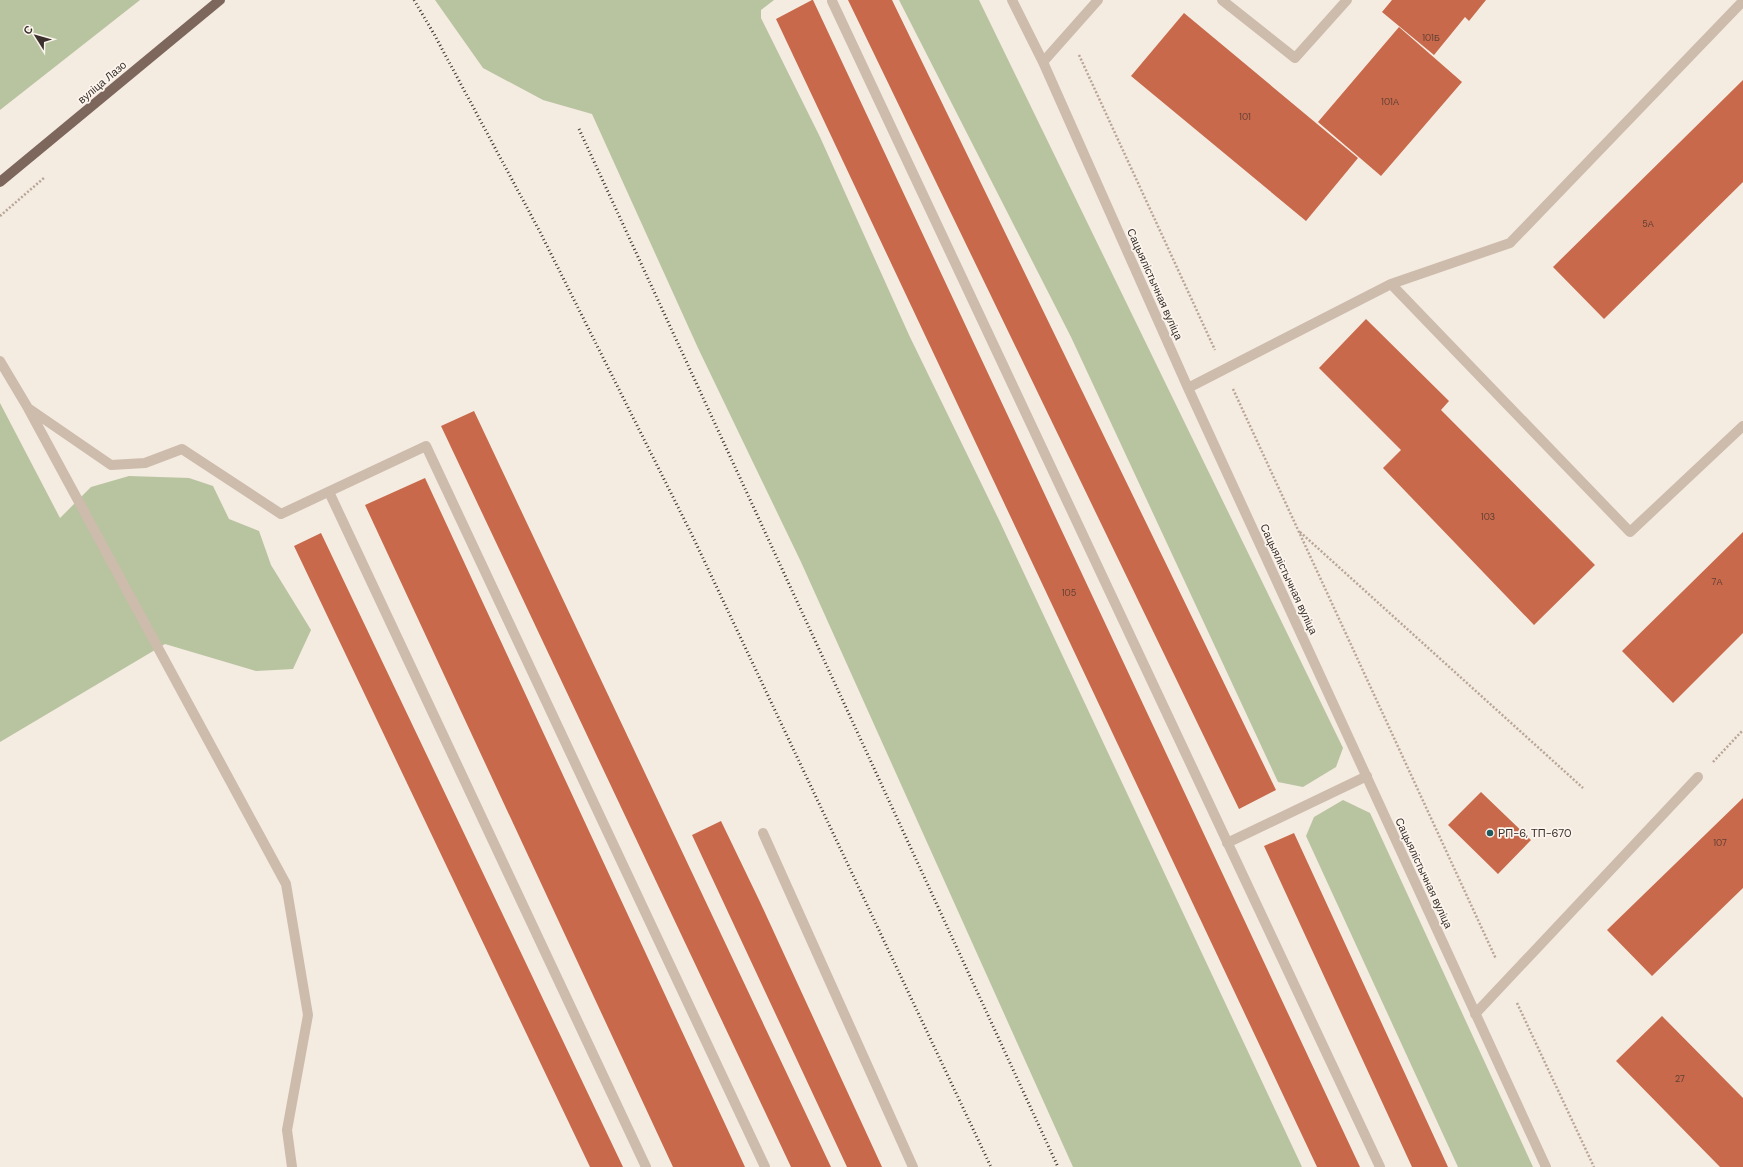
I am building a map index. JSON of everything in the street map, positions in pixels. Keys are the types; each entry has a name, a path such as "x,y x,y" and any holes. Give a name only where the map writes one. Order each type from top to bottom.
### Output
{"main road":[{"name":"вуліца Лазо","path":"0,182 220,0"}],"street":[{"name":"Сацыялістычная вуліца","path":"1012,0 1043,62 1188,388 1546,1167"},
{"path":"1043,62 1098,0"},
{"path":"1222,0 1295,58 1347,0"},
{"path":"832,1 1380,1167"},
{"path":"1188,388 1392,284 1510,243 1743,1"},
{"path":"1392,284 1630,532 1743,426"},
{"path":"0,360 28,408 286,884 308,1015 287,1130 292,1167"},
{"path":"28,408 110,465 145,463 182,449 281,514 426,446 765,1167"},
{"path":"329,492 646,1167"},
{"path":"1228,843 1367,776"},
{"path":"1475,1014 1698,777"},
{"path":"763,833 913,1167"}],"path":[{"path":"1068,34 1506,981"},
{"path":"1298,531 1583,788"},
{"path":"1698,777 1743,730"},
{"path":"1515,1000 1594,1167"}],"green space":[{"path":"0,0 140,0 0,110"},
{"path":"435,0 774,0 761,10 761,18 820,137 909,335 1000,522 1302,1167 1073,1167 801,562 698,348 592,114 543,100 483,68"},
{"path":"899,0 979,0 1343,748 1336,767 1303,787 1278,782 1071,337"},
{"path":"0,403 60,518 91,487 129,476 189,478 213,486 229,519 259,531 271,565 311,630 293,669 256,671 165,644 0,742"},
{"path":"1343,800 1370,813 1533,1167 1458,1167 1306,836 1314,817"}],"building":[{"path":"812,0 1360,1167 1317,1167 776,19"},
{"path":"848,0 892,0 1276,790 1239,809"},
{"path":"1392,0 1486,0 1469,21 1465,17 1434,55 1382,12"},
{"path":"1184,13 1358,158 1306,221 1131,76"},
{"path":"1399,27 1462,82 1381,176 1318,122"},
{"path":"1743,80 1743,182 1604,319 1553,267"},
{"path":"1366,319 1449,401 1441,410 1595,565 1534,625 1383,468 1401,450 1319,368"},
{"path":"474,411 831,1167 791,1167 441,426"},
{"path":"425,478 745,1167 673,1167 365,505"},
{"path":"1743,532 1743,633 1673,703 1622,651"},
{"path":"321,533 623,1167 590,1167 294,546"},
{"name":"РП-6, ТП-670","path":"1481,792 1531,840 1498,874 1448,825"},
{"path":"1743,798 1743,888 1652,976 1607,930"},
{"path":"721,821 882,1167 847,1167 692,835"},
{"path":"1294,833 1448,1167 1412,1167 1264,846"},
{"path":"1662,1016 1743,1098 1743,1167 1720,1167 1616,1061"}],"railway":[{"path":"414,0 434,34 539,230 692,535 991,1167"},
{"path":"579,129 1058,1167"}],"place":[{"name":"РП-6, ТП-670","path":"1490,833"}]}
